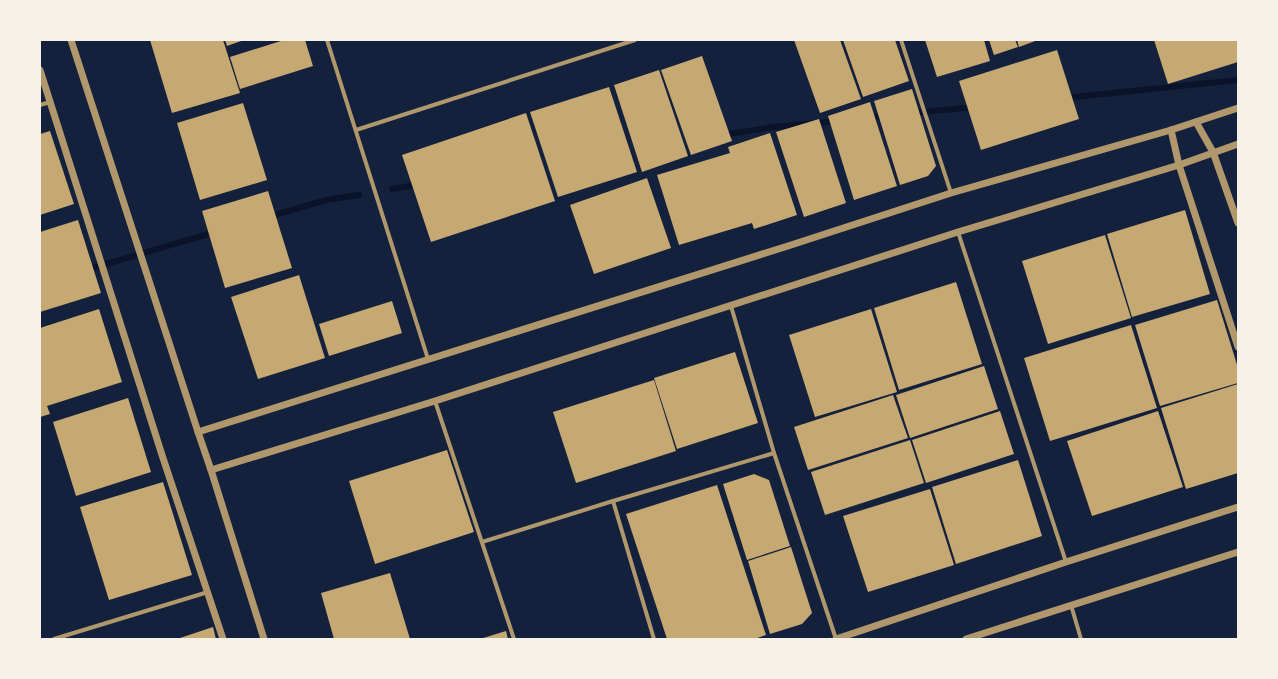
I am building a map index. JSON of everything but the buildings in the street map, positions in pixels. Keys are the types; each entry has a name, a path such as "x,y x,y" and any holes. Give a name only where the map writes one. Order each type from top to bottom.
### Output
{"street":[{"path":"71,40 211,470 264,639"},
{"path":"327,40 428,359"},
{"path":"356,130 635,40"},
{"path":"901,40 951,193"},
{"path":"40,70 162,455 223,639"},
{"path":"40,105 50,102"},
{"path":"198,432 951,193 1171,130 1238,108"},
{"path":"1196,122 1213,152 1238,223"},
{"path":"1171,130 1179,165 1238,347"},
{"path":"211,470 435,401 958,232 1179,165 1238,144"},
{"path":"958,232 1066,562"},
{"path":"730,306 774,453 836,639 1066,562 1238,507"},
{"path":"435,401 514,639"},
{"path":"482,542 774,453"},
{"path":"613,501 654,639"},
{"path":"966,639 1238,552"},
{"path":"54,639 208,592"},
{"path":"1071,605 1081,639"}],"waterway":[{"path":"1065,98 1238,80"},
{"path":"912,113 975,107"},
{"path":"866,118 887,116"},
{"path":"722,135 773,127 837,121"},
{"path":"392,189 420,184"},
{"path":"268,217 326,200 359,195"},
{"path":"86,270 215,232"}]}
